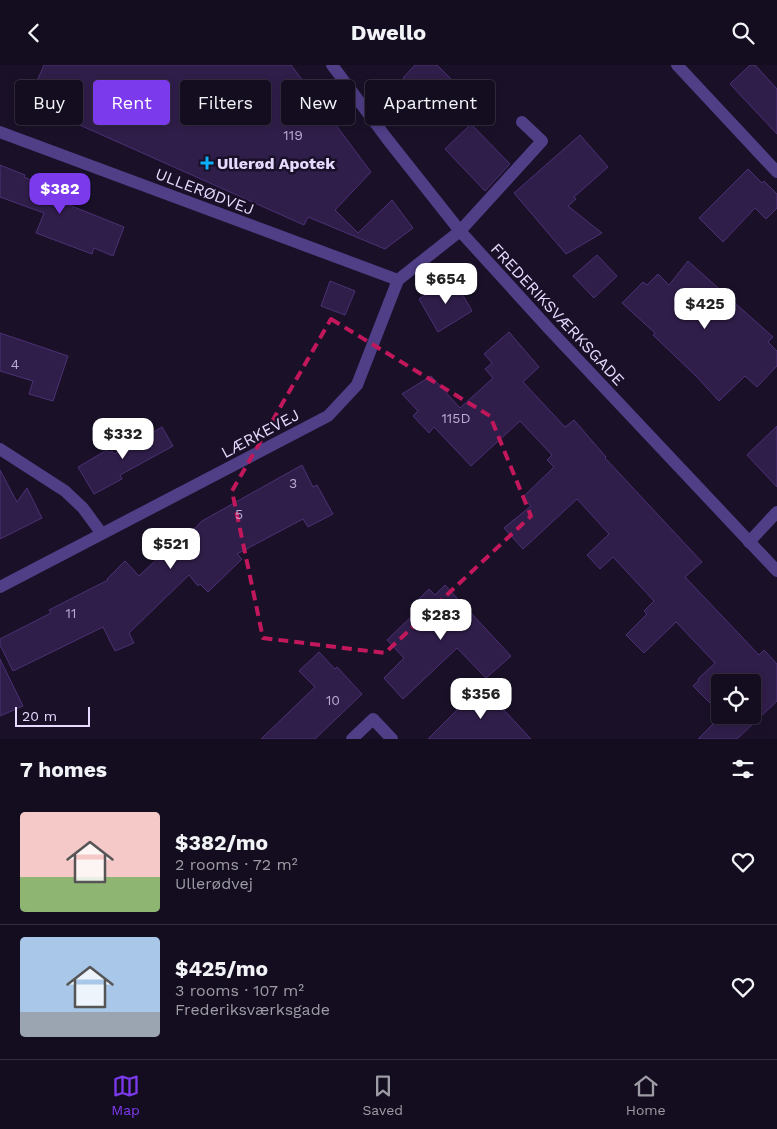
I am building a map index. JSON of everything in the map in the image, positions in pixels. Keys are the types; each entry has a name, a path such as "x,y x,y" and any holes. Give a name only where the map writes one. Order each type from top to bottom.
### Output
{"street":[{"name":"FREDERIKSVÆRKSGADE","path":"332,65 460,231 551,331 777,571"},
{"path":"677,65 777,173"},
{"name":"LÆRKEVEJ","path":"0,587 328,415 357,385 398,281 460,231 542,141 522,123"},
{"name":"ULLERØDVEJ","path":"0,132 398,281"},
{"path":"0,449 64,491 84,508 102,534"},
{"path":"749,542 777,512"},
{"path":"352,739 373,719 392,739"}],"highlighted area":[{"path":"331,319 490,416 531,516 385,653 263,638 232,491"}],"building":[{"path":"44,65 291,65 302,80 281,80 281,125 336,125 371,172 335,210 358,233 392,200 413,228 385,249 308,217 304,225 80,125 83,125 83,80 38,80"},
{"path":"415,65 437,65 451,79 405,80 403,78"},
{"path":"750,65 755,65 777,89 777,134 730,84"},
{"path":"472,125 510,164 485,191 445,149"},
{"path":"580,135 608,167 574,197 576,199 568,206 602,233 566,254 514,193"},
{"path":"0,165 72,198 69,205 124,227 113,256 94,248 92,254 36,233 44,213 0,197"},
{"path":"748,169 777,194 777,208 766,219 755,208 723,242 699,218"},
{"path":"597,255 617,276 594,298 573,276"},
{"path":"688,261 773,337 768,342 777,351 777,366 757,387 745,376 719,401 653,335 655,333 622,303 643,282 647,285 658,274 669,285"},
{"path":"453,278 472,311 438,332 419,299"},
{"path":"330,281 355,291 345,315 321,306"},
{"path":"509,332 539,367 523,382 565,427 574,420 605,458 702,562 685,577 759,655 764,650 777,664 777,701 761,716 761,674 711,674 711,704 693,686 715,663 676,622 644,653 626,635 647,614 644,611 654,601 613,557 600,569 587,555 609,534 577,499 523,549 504,528 531,506 522,498 554,467 547,460 552,455 520,421 471,466 434,427 429,433 413,416 418,411 402,394 431,376 460,408 493,378 485,369 492,363 484,354"},
{"path":"0,333 68,356 53,401 29,394 33,381 0,371"},
{"path":"777,426 777,487 747,455"},
{"path":"162,427 173,446 120,475 122,479 94,494 78,467 107,450 109,453 112,451 114,454"},
{"path":"302,465 313,487 317,485 333,514 308,527 303,519 237,554 242,559 208,592 200,584 198,586 189,575 129,633 134,643 115,651 103,627 13,671 0,645 0,639 51,613 49,610 108,580 125,561 139,576 157,559 160,562 202,521"},
{"path":"0,470 17,502 27,488 42,518 0,539"},
{"path":"445,585 511,656 486,678 457,648 403,699 384,678 404,658 387,640 414,614 410,608 429,589 435,595"},
{"path":"319,652 335,669 337,667 362,694 315,739 261,739 315,687 299,671"},
{"path":"0,659 23,706 0,716"},
{"path":"484,683 506,706 503,709 531,739 428,739"},
{"path":"713,724 753,724 737,739 698,739"}],"place":[{"name":"Ullerød Apotek","path":"207,163"}]}
